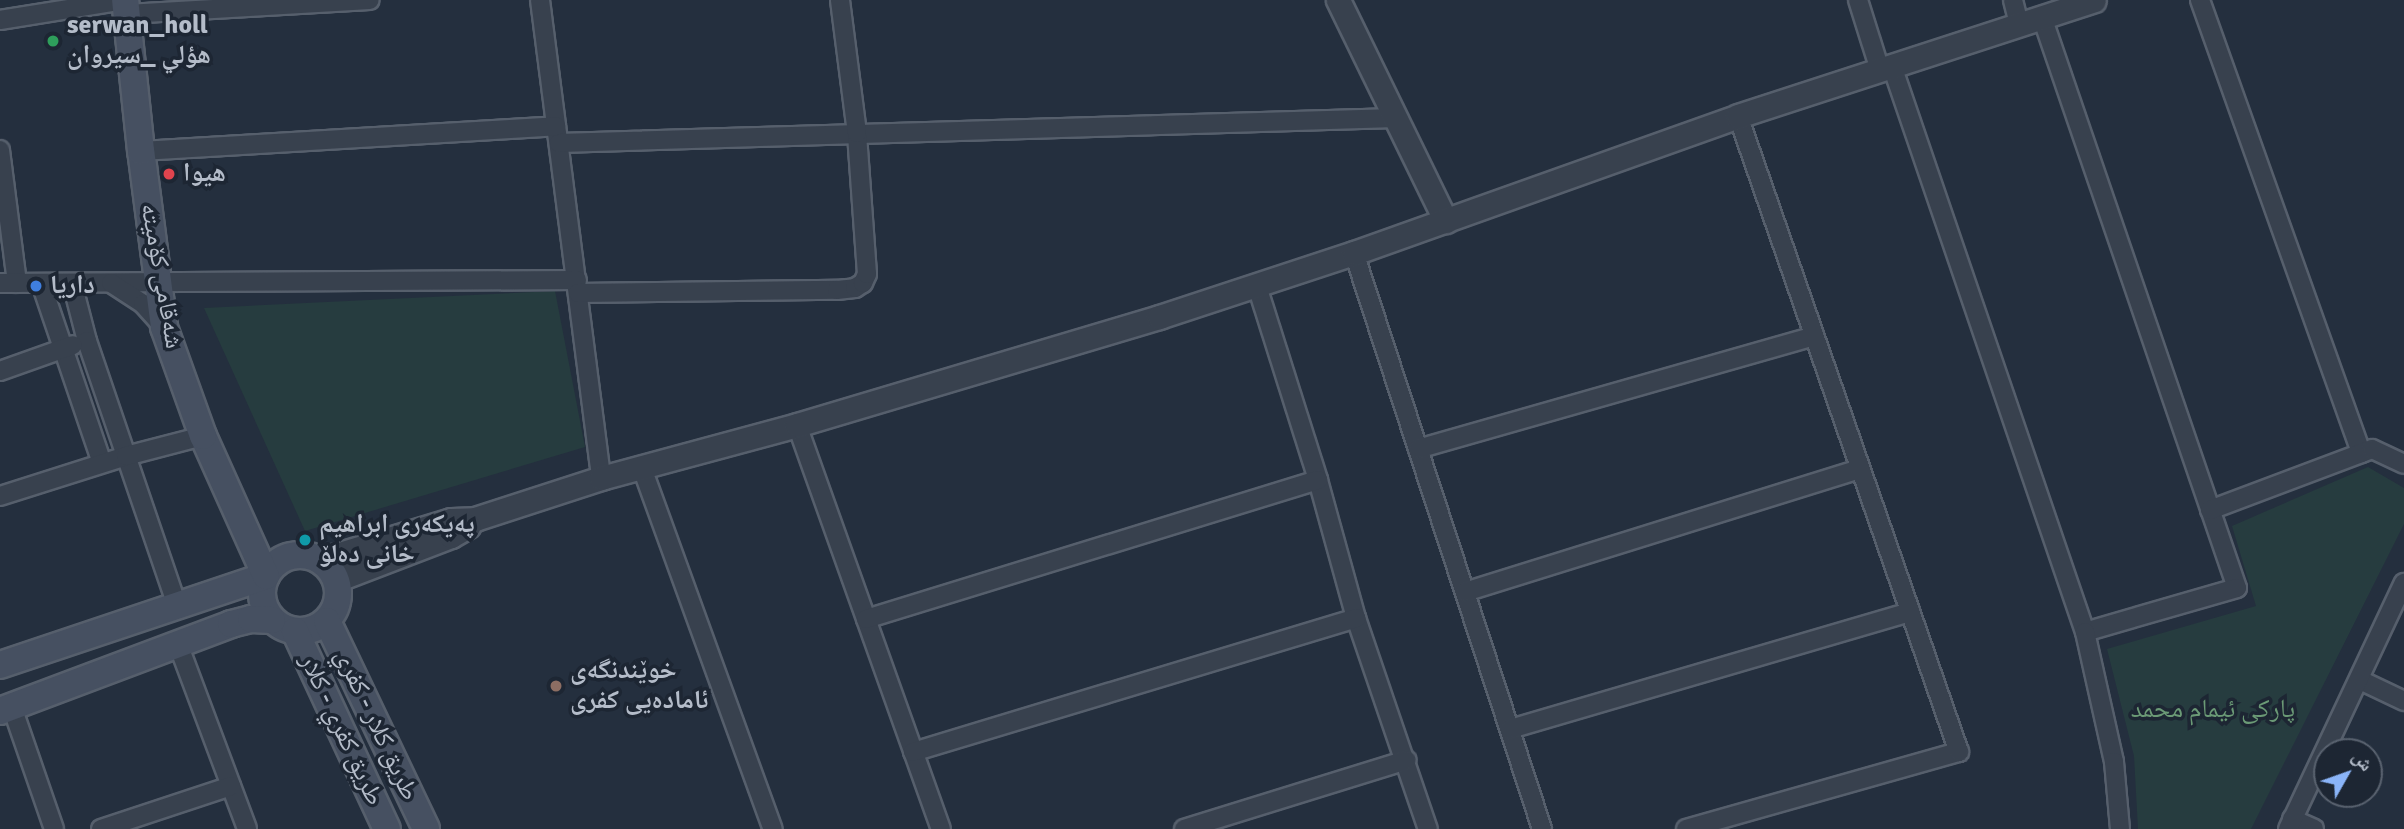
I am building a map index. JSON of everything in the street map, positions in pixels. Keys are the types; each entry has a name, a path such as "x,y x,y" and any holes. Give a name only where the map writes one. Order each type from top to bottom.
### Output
{"main road":[{"name":"شەقامی کۆمیتە","path":"126,5 141,152 164,327 203,436 266,576"},
{"path":"0,665 266,576 280,561 290,556 301,555 328,570 338,602 327,621 307,631 284,625 241,621 6,709"},
{"path":"266,576 262,599 284,625"},
{"name":"طريق كلار - كفري","path":"327,621 426,829"},
{"name":"طريق كفري - كلار","path":"284,625 387,829"}],"street":[{"path":"0,20 126,5 370,0"},
{"path":"540,0 601,478"},
{"path":"0,150 8,283 855,288 863,283 867,274 857,133 840,0"},
{"path":"1338,0 1446,221"},
{"path":"1858,0 1886,68 2085,632 2114,762 2120,829"},
{"path":"2013,0 2019,24"},
{"path":"328,570 458,533 475,519 601,478 797,425 1257,286 1738,116 2094,0"},
{"path":"2200,0 2361,453"},
{"path":"2042,17 2237,588 2085,632"},
{"path":"1686,829 1959,752 1738,116"},
{"path":"141,152 557,134 857,133 1396,118"},
{"path":"1354,253 1542,829"},
{"path":"41,283 102,463"},
{"path":"72,283 87,341 177,606"},
{"path":"110,283 143,304 164,327"},
{"path":"1257,286 1318,480 1356,618 1407,760 1428,829"},
{"path":"1418,449 1814,336"},
{"path":"0,371 87,341"},
{"path":"797,425 941,829"},
{"path":"0,496 102,463 203,436"},
{"path":"2210,510 2372,449 2404,464"},
{"path":"642,468 773,829"},
{"path":"1465,592 1860,469"},
{"path":"866,619 1318,480"},
{"path":"2314,829 2290,824 2404,583"},
{"path":"1510,729 1910,612"},
{"path":"913,752 1356,618"},
{"path":"178,644 247,829"},
{"path":"2360,680 2404,701"},
{"path":"6,709 54,829"},
{"path":"1184,829 1407,760"},
{"path":"101,829 231,786"}],"green space":[{"path":"555,291 585,447 305,531 204,308"},
{"name":"پارکی ئیمام محمد","path":"2368,467 2404,488 2404,524 2251,829 2138,829 2134,756 2107,649 2256,606 2232,526"}],"place":[{"name":"serwan_holl هؤلي _سيروان","path":"53,41"},
{"name":"هیوا","path":"169,174"},
{"name":"داريا","path":"36,286"},
{"name":"پەیکەری ابراهیم خانی دەلۆ","path":"305,540"},
{"name":"خوێندنگەی ئامادەیی کفری","path":"556,686"}]}
